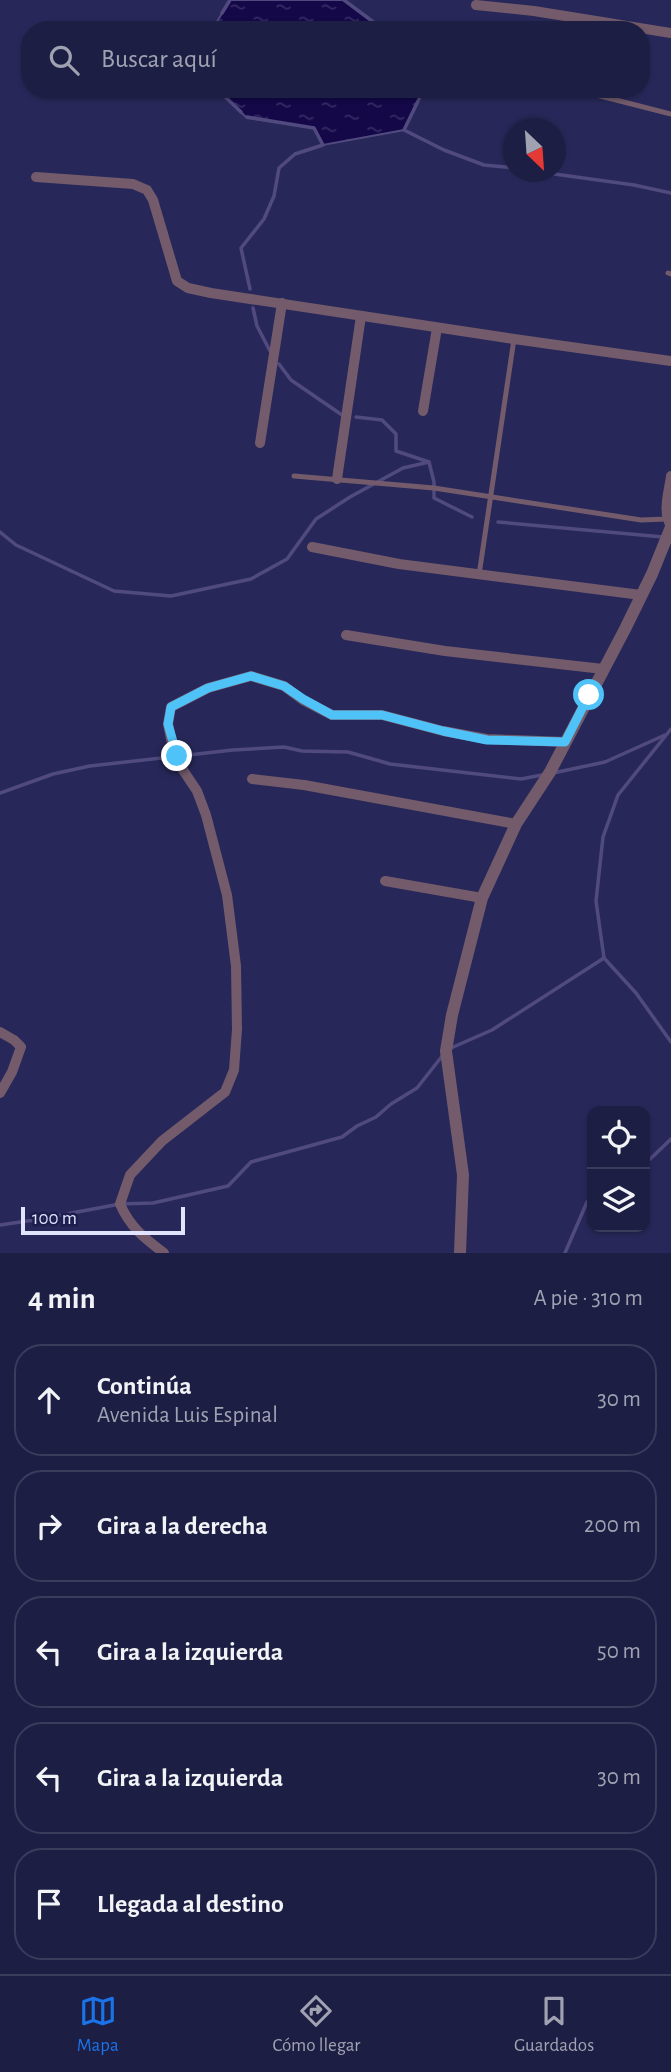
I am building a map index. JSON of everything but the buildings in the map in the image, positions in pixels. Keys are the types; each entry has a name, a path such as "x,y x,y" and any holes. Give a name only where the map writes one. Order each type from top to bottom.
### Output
{"street":[{"path":"476,5 534,10 600,21"},
{"path":"650,29 671,33"},
{"path":"36,177 133,184 142,187 153,200 177,281 188,288 514,340 671,361"},
{"path":"260,443 282,303"},
{"path":"337,479 361,316"},
{"path":"423,411 437,328"},
{"path":"460,1253 463,1175 446,1051 452,1015 482,898 516,824 549,774 641,595 669,524 671,475"},
{"path":"312,547 399,564 641,595"},
{"path":"346,635 444,651 603,669"},
{"path":"164,1253 126,1219 120,1204 130,1175 162,1141 225,1092 234,1070 237,1029 236,966 228,895 206,815 197,791 181,767 172,744 168,724 171,707 208,688 251,676 284,686 332,715 382,715 487,740 565,742"},
{"path":"252,779 304,785 516,824"},
{"path":"385,881 482,898"},
{"path":"0,1032 21,1047 12,1072 0,1093"}],"lane":[{"path":"608,98 671,114"},
{"path":"479,575 514,340"},
{"path":"294,476 434,488 669,524"}],"water":[{"path":"230,0 344,0 372,21 217,21"},
{"path":"226,98 420,98 404,130 323,145 314,128 247,118"}],"waterway":[{"path":"222,13 230,0"},
{"path":"344,0 372,21"},
{"path":"226,98 241,112"},
{"path":"420,98 404,130 444,150 484,165 503,167"},
{"path":"247,117 314,128 323,145 295,154 279,168 274,196 264,219 241,248 250,289"},
{"path":"566,176 671,193"},
{"path":"253,308 257,326 270,351"},
{"path":"279,364 291,380 342,415"},
{"path":"356,417 382,420 396,434 396,451 429,462 434,482 434,498 472,517"},
{"path":"0,532 16,545 114,591 171,596 251,579 287,559 316,519 403,468 429,462"},
{"path":"498,522 663,537"},
{"path":"671,729 618,795 603,837 596,901 604,958 636,993 671,1042"},
{"path":"553,773 605,762 665,735"},
{"path":"0,793 53,774 90,766 284,747 302,751 348,752 390,764 521,779 542,775"},
{"path":"451,1048 492,1030 604,958"},
{"path":"0,1225 120,1204 153,1203 228,1186 251,1162 342,1137 376,1117 417,1088 443,1055"},
{"path":"650,1159 671,1139"},
{"path":"565,1253 587,1202"}],"route":[{"path":"177,756 168,724 171,707 208,688 251,676 284,686 332,715 382,715 487,740 565,742 589,695"}]}
